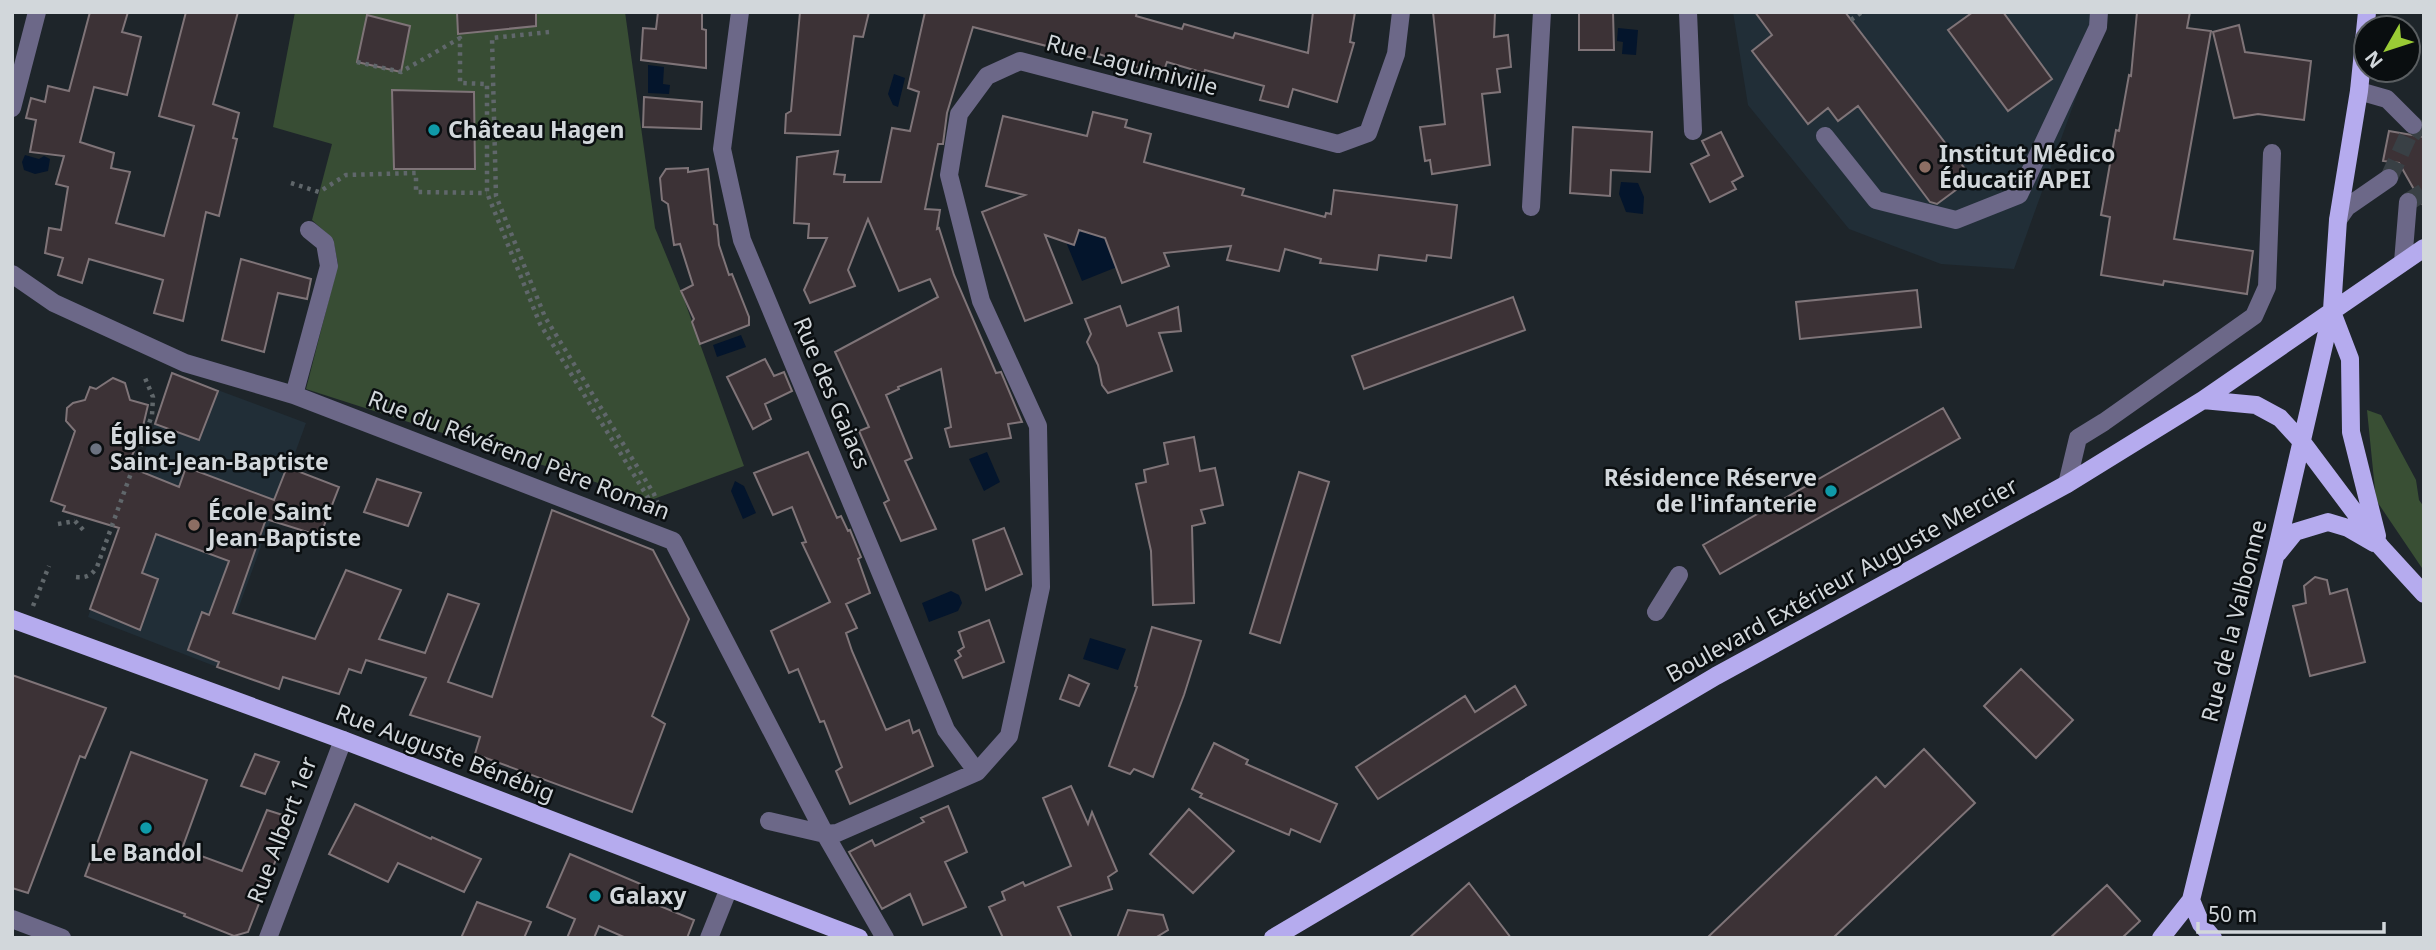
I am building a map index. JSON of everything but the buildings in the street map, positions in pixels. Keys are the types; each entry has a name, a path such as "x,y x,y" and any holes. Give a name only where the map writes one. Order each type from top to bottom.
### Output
{"main road":[{"path":"2367,12 2359,91 2337,220 2332,310 2350,359 2351,432 2380,547"},
{"name":"Boulevard Extérieur Auguste Mercier","path":"1273,938 1716,676 2067,484 2203,400 2424,248"},
{"name":"Rue de la Valbonne","path":"2191,900 2332,310"},
{"path":"2203,400 2256,405 2280,418 2302,442 2380,547 2424,594"},
{"path":"2275,557 2295,532 2328,522 2348,528 2380,547"},
{"name":"Rue Auguste Bénébig","path":"19,621 343,740 859,938"},
{"path":"2161,938 2191,900 2201,924 2213,938"}],"street":[{"path":"12,108 37,12"},
{"name":"Rue des Gaiacs","path":"740,12 722,149 742,240 946,730 977,772"},
{"name":"Rue Laguimiville","path":"825,834 837,833 977,772 1009,736 1041,587 1038,426 981,301 952,187 949,175 959,114 987,76 1020,61 1338,144 1368,133 1396,54 1401,12"},
{"path":"1531,207 1542,12"},
{"path":"1688,12 1693,131"},
{"path":"1825,136 1876,200 1956,220 2019,195 2098,27 2099,12"},
{"path":"2359,91 2387,99 2413,125"},
{"path":"2067,484 2078,438 2254,316 2267,287 2272,153"},
{"path":"2337,220 2347,207 2389,178"},
{"path":"2403,262 2408,202"},
{"path":"294,395 330,266 326,243 309,230"},
{"name":"Rue du Révérend Père Roman","path":"12,274 54,303 185,363 294,395 673,541 825,834 885,938"},
{"path":"1656,612 1679,575"},
{"name":"Rue Albert 1er","path":"268,938 343,740"},
{"path":"769,821 825,834"},
{"path":"709,938 729,888"},
{"path":"12,919 62,938"}],"path":[{"path":"1851,20 1862,12"},
{"path":"549,32 492,38 496,196 545,317 654,494 673,541"},
{"path":"357,62 401,72 460,38 460,83 487,84 487,193 540,324 651,500 673,541"},
{"path":"291,183 319,192 346,175 416,173 416,192 487,193"},
{"path":"76,577 85,578 97,567 152,415 153,397 145,378"},
{"path":"58,524 75,518 86,533"},
{"path":"19,621 49,566"}],"shaded area":[{"name":"Institut Médico Éducatif APEI","path":"1733,12 2107,12 2014,269 1941,264 1849,229 1748,105"},
{"name":"École Saint Jean-Baptiste","path":"172,373 306,423 217,667 88,617"}],"green space":[{"path":"295,12 625,12 655,228 681,291 744,466 651,500 306,389 338,264 333,239 312,220 332,144 273,127"},
{"path":"2367,410 2381,415 2416,480 2419,500 2424,507 2424,571 2376,500"}],"water":[{"path":"1618,28 1638,30 1636,55 1622,54 1623,42 1617,41"},
{"path":"648,65 664,67 663,84 670,85 669,94 648,93"},
{"path":"894,74 905,78 898,107 893,105 888,94"},
{"path":"25,155 50,159 48,171 35,174 24,170 22,162"},
{"path":"1621,182 1638,183 1644,197 1643,214 1626,212 1619,194"},
{"path":"1079,230 1105,238 1117,267 1082,281 1066,242"},
{"path":"741,335 746,347 717,357 713,345"},
{"path":"987,452 1000,482 984,491 969,459"},
{"path":"735,481 744,486 756,513 743,519 731,491"},
{"path":"951,591 959,595 962,603 958,611 929,622 922,603"},
{"path":"1090,638 1126,649 1118,670 1083,659"}],"tunnel":[{"path":"2389,178 2413,125 2424,133"},
{"path":"2408,202 2424,192"}],"place":[{"name":"Château Hagen","path":"434,130"},
{"name":"Institut Médico Éducatif APEI","path":"1925,167"},
{"name":"Église Saint-Jean-Baptiste","path":"96,449"},
{"name":"Résidence Réserve de l'infanterie","path":"1831,491"},
{"name":"École Saint Jean-Baptiste","path":"194,525"},
{"name":"Le Bandol","path":"146,828"},
{"name":"Galaxy","path":"595,896"}]}
